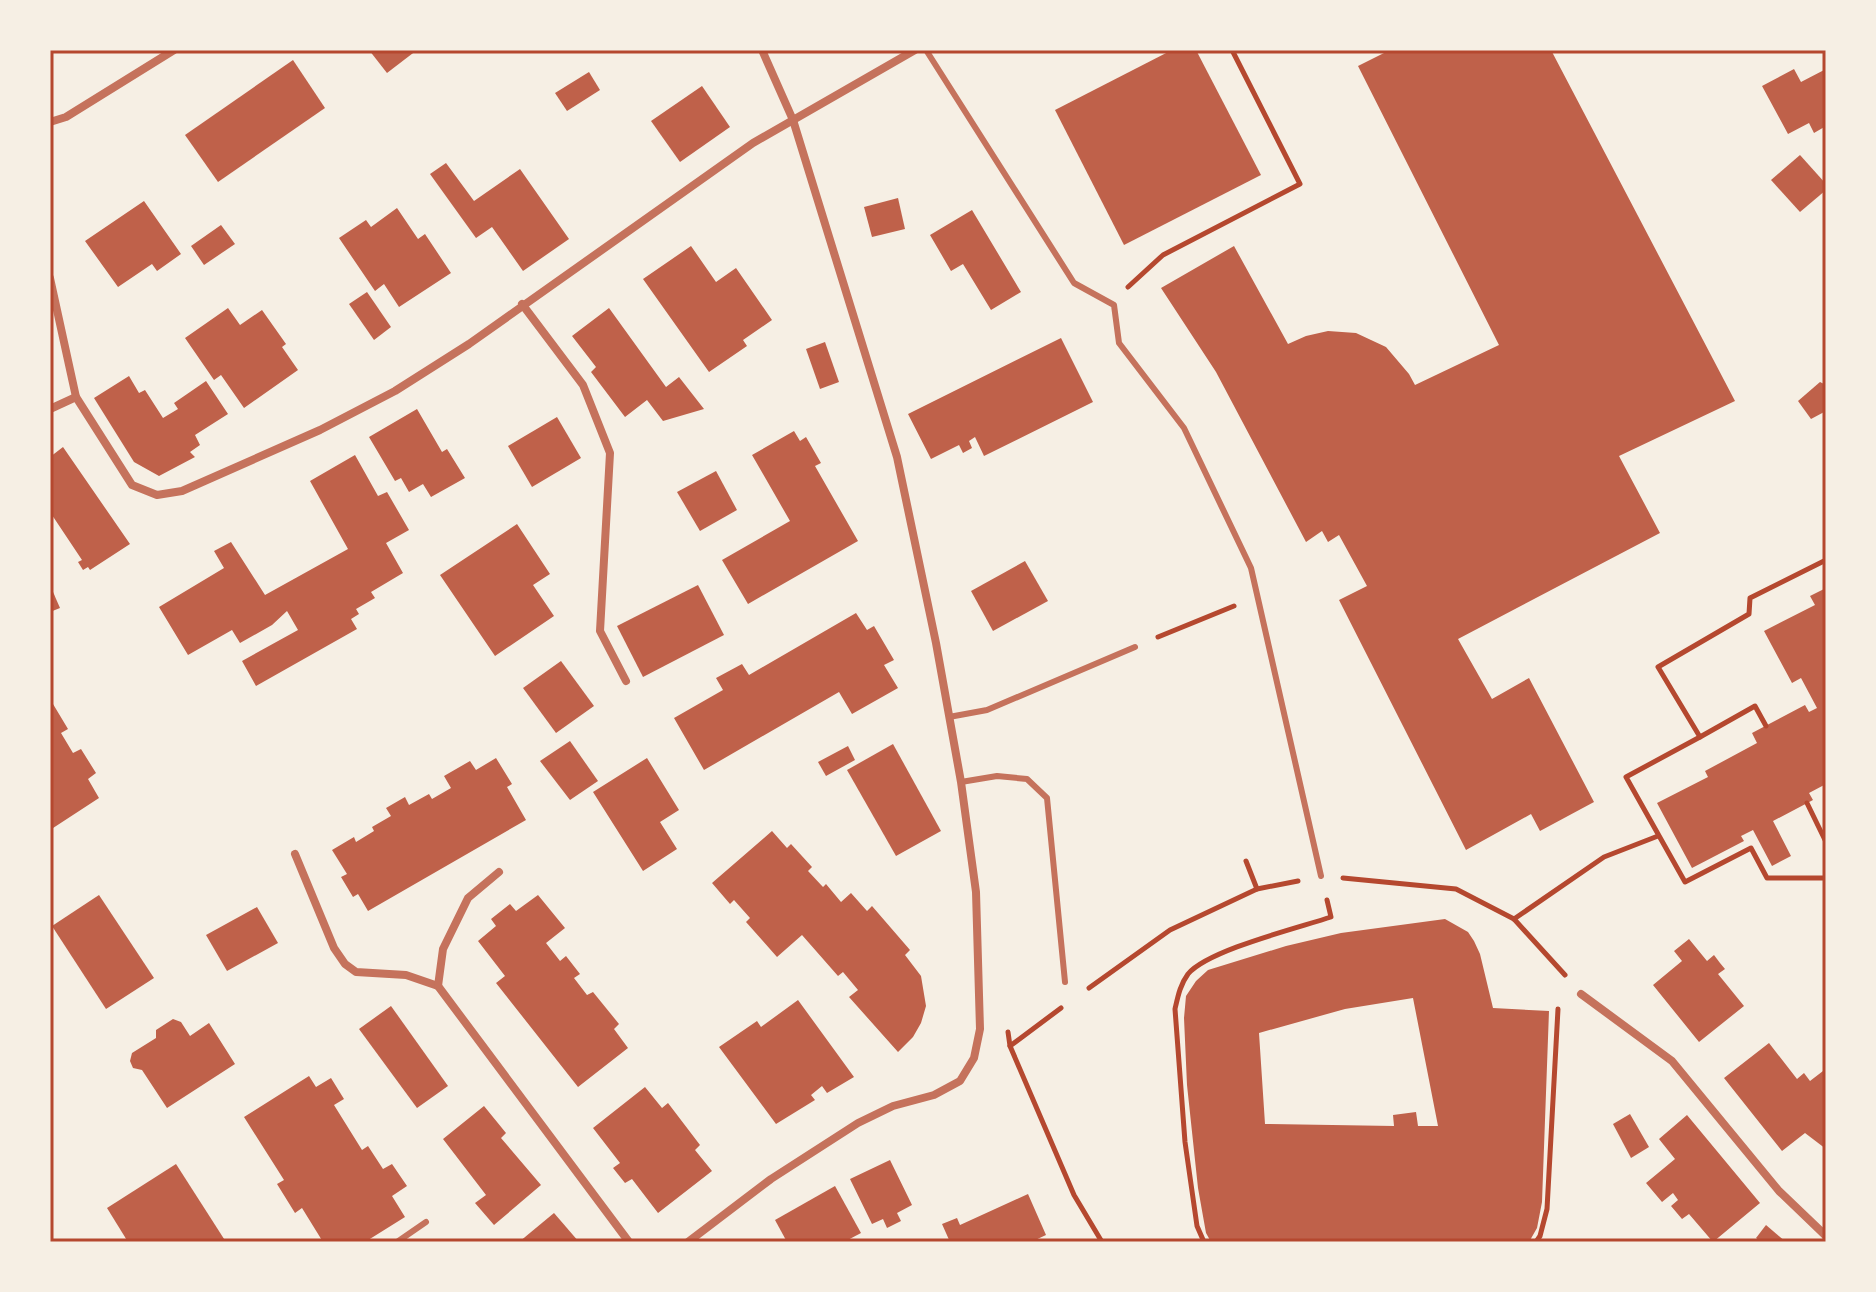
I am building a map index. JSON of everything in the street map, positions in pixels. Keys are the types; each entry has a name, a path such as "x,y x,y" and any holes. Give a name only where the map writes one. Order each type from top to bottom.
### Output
{"street":[{"path":"50,122 66,117 174,50"},
{"path":"688,1242 771,1179 858,1123 893,1106 934,1095 960,1081 974,1058 980,1029 976,892 961,782 897,457 793,120 762,50"},
{"path":"50,278 76,397 132,485 157,495 182,491 320,430 395,391 469,344 753,143 915,50"},
{"path":"522,304 583,385 610,453 600,631 626,681"},
{"path":"50,409 76,397"},
{"path":"295,854 334,948 345,964 356,972 406,975 438,986 629,1242"},
{"path":"438,986 443,949 468,898 499,872"},
{"path":"1581,994 1672,1061 1779,1191 1826,1236"}],"lane":[{"path":"926,50 1074,283 1114,305 1119,343 1184,428 1251,568 1321,876"},
{"path":"949,717 987,710 1135,647"},
{"path":"961,782 997,776 1027,779 1047,798 1065,982"},
{"path":"397,1242 426,1222"}],"path":[{"path":"1114,305 1136,278 1163,255 1300,184 1232,50"},
{"path":"1700,737 1658,667 1749,614 1750,598 1826,560"},
{"path":"1135,647 1257,596"},
{"path":"1766,726 1755,706 1626,777 1685,882 1751,848 1767,878 1826,878"},
{"path":"1807,803 1826,842"},
{"path":"1514,919 1604,857 1658,836"},
{"path":"1246,861 1257,889"},
{"path":"1204,1242 1197,1226 1185,1142 1175,1009 1179,989 1190,972 1208,958 1331,917 1321,876"},
{"path":"1086,990 1170,930 1257,889 1321,876 1456,889 1514,919 1581,994"},
{"path":"1536,1242 1547,1209 1558,1005"},
{"path":"1063,1007 1010,1046 1074,1195 1102,1242"}],"building":[{"path":"369,50 417,50 387,73"},
{"path":"1172,50 1196,50 1261,175 1124,245 1055,110"},
{"path":"1390,50 1551,50 1735,401 1619,456 1660,533 1458,639 1492,699 1529,678 1594,802 1540,831 1531,814 1466,850 1339,600 1367,586 1339,535 1328,542 1322,531 1306,542 1216,372 1161,288 1234,246 1288,344 1328,331 1356,333 1386,347 1415,385 1499,345 1358,66"},
{"path":"293,60 325,108 218,182 185,135"},
{"path":"1794,69 1801,82 1826,69 1826,126 1814,133 1809,123 1788,134 1762,86"},
{"path":"589,72 600,90 567,111 555,93"},
{"path":"702,86 730,127 680,162 651,121"},
{"path":"1800,155 1826,184 1826,190 1800,212 1771,180"},
{"path":"446,163 474,201 520,169 569,239 523,271 492,227 476,238 430,174"},
{"path":"898,198 905,229 872,237 864,207"},
{"path":"144,201 181,254 157,271 152,264 118,287 85,241"},
{"path":"397,208 418,239 425,234 451,273 399,307 384,284 375,291 339,238 366,220 371,227"},
{"path":"972,210 1021,292 991,310 963,264 951,271 930,235"},
{"path":"221,225 235,244 204,265 191,246"},
{"path":"691,246 716,282 736,268 772,320 743,340 747,346 709,372 643,279"},
{"path":"367,292 391,327 374,340 349,304"},
{"path":"228,308 240,325 262,310 286,344 282,347 298,370 244,408 221,375 214,380 185,338"},
{"path":"609,308 666,387 679,377 704,409 663,421 647,400 625,417 591,372 596,367 572,336"},
{"path":"1061,338 1093,402 984,456 975,437 969,441 972,448 963,453 959,445 931,459 908,414"},
{"path":"825,342 839,382 820,389 806,349"},
{"path":"129,376 139,393 145,390 163,418 178,409 174,403 206,381 228,414 195,435 200,445 190,452 195,457 159,476 134,462 94,398"},
{"path":"1820,382 1826,385 1826,411 1811,419 1798,401"},
{"path":"417,409 442,452 447,449 465,478 431,497 423,484 409,492 401,478 395,481 369,437"},
{"path":"557,417 581,458 532,487 508,446"},
{"path":"794,431 800,441 806,437 821,463 815,466 858,541 748,604 722,560 790,521 752,455"},
{"path":"63,447 130,544 90,570 88,567 83,570 78,562 82,560 50,512 50,457"},
{"path":"355,455 378,496 387,492 409,530 386,543 403,573 371,592 375,598 356,609 359,614 351,619 357,629 256,686 242,661 298,630 287,611 272,625 240,643 232,630 188,655 159,607 224,568 214,551 231,542 265,595 348,549 310,481"},
{"path":"716,471 737,510 700,531 677,492"},
{"path":"517,524 550,574 533,585 554,616 495,656 440,575"},
{"path":"1025,561 1048,601 993,631 971,591"},
{"path":"50,585 60,608 50,612"},
{"path":"698,585 724,635 643,677 617,626"},
{"path":"1826,588 1826,784 1809,793 1813,800 1773,821 1791,856 1772,866 1753,830 1741,836 1744,841 1692,868 1657,803 1708,777 1705,771 1757,743 1752,733 1805,705 1809,712 1817,708 1801,678 1792,683 1764,631 1815,605 1810,596"},
{"path":"856,613 867,630 874,626 894,660 884,665 898,688 852,714 839,692 704,770 674,718 723,690 716,678 742,664 749,675"},
{"path":"561,661 594,706 556,733 523,688"},
{"path":"50,699 68,729 61,733 73,753 81,749 96,773 88,779 99,798 50,830"},
{"path":"570,741 598,781 570,800 540,761"},
{"path":"893,744 941,831 896,856 847,770"},
{"path":"848,746 855,760 826,776 818,762"},
{"path":"496,758 512,784 507,787 526,820 368,911 358,894 353,897 341,877 347,874 332,850 354,837 356,842 374,831 372,827 391,816 386,808 405,797 409,805 429,794 432,799 451,788 444,776 470,761 476,770"},
{"path":"647,758 679,810 660,822 677,849 643,871 593,792"},
{"path":"772,831 787,848 791,844 812,867 808,871 823,887 826,884 841,902 851,893 867,911 872,906 910,950 905,955 921,976 926,1006 913,1037 898,1052 849,997 858,990 843,972 838,976 802,935 777,957 746,922 750,918 734,900 730,904 712,883"},
{"path":"99,895 154,978 106,1009 52,926"},
{"path":"538,895 565,928 546,943 560,961 566,956 580,974 574,978 587,995 593,992 619,1024 614,1029 628,1048 578,1087 496,983 505,976 478,941 496,926 491,919 510,904 516,911"},
{"path":"257,907 278,943 227,971 206,935"},
{"path":"1445,919 1468,932 1474,941 1493,1008 1549,1011 1542,1202 1537,1228 1529,1242 1211,1242 1206,1233 1198,1188 1187,1085 1186,996 1208,970 1341,933","holes":["1413,998 1438,1126 1418,1126 1416,1112 1393,1115 1394,1126 1265,1124 1259,1033 1345,1009"]},
{"path":"1689,939 1707,961 1714,955 1725,969 1718,974 1744,1006 1699,1042 1653,985 1682,961 1674,951"},
{"path":"798,1000 854,1077 827,1093 822,1086 811,1095 815,1100 776,1124 719,1047 757,1021 761,1027"},
{"path":"391,1006 448,1086 417,1108 359,1029"},
{"path":"173,1019 181,1022 190,1036 209,1023 235,1064 167,1108 142,1070 133,1068 130,1061 132,1053 156,1038 156,1030"},
{"path":"1769,1043 1797,1079 1804,1073 1810,1081 1823,1071 1826,1075 1826,1149 1805,1133 1782,1151 1724,1078"},
{"path":"309,1076 316,1087 331,1078 344,1099 334,1105 362,1150 368,1146 383,1169 392,1164 407,1186 392,1196 405,1217 365,1242 323,1242 302,1208 295,1213 277,1184 284,1180 244,1117"},
{"path":"645,1087 662,1108 668,1103 700,1145 695,1150 712,1171 658,1213 632,1179 625,1183 613,1168 620,1163 593,1128"},
{"path":"484,1106 506,1133 501,1138 541,1185 494,1225 475,1203 486,1195 443,1139"},
{"path":"1630,1114 1649,1147 1631,1158 1613,1124"},
{"path":"1687,1115 1760,1203 1713,1242 1689,1214 1682,1219 1671,1206 1678,1200 1673,1193 1662,1202 1646,1183 1675,1159 1659,1139"},
{"path":"890,1160 912,1205 897,1213 901,1221 887,1228 883,1219 872,1224 850,1179"},
{"path":"176,1164 226,1242 128,1242 107,1208"},
{"path":"835,1186 861,1233 844,1242 787,1242 775,1220"},
{"path":"1028,1194 1046,1235 1031,1242 950,1242 942,1224 957,1218 960,1225"},
{"path":"554,1213 579,1242 519,1242"},
{"path":"1766,1225 1786,1242 1761,1242 1756,1238"}]}
